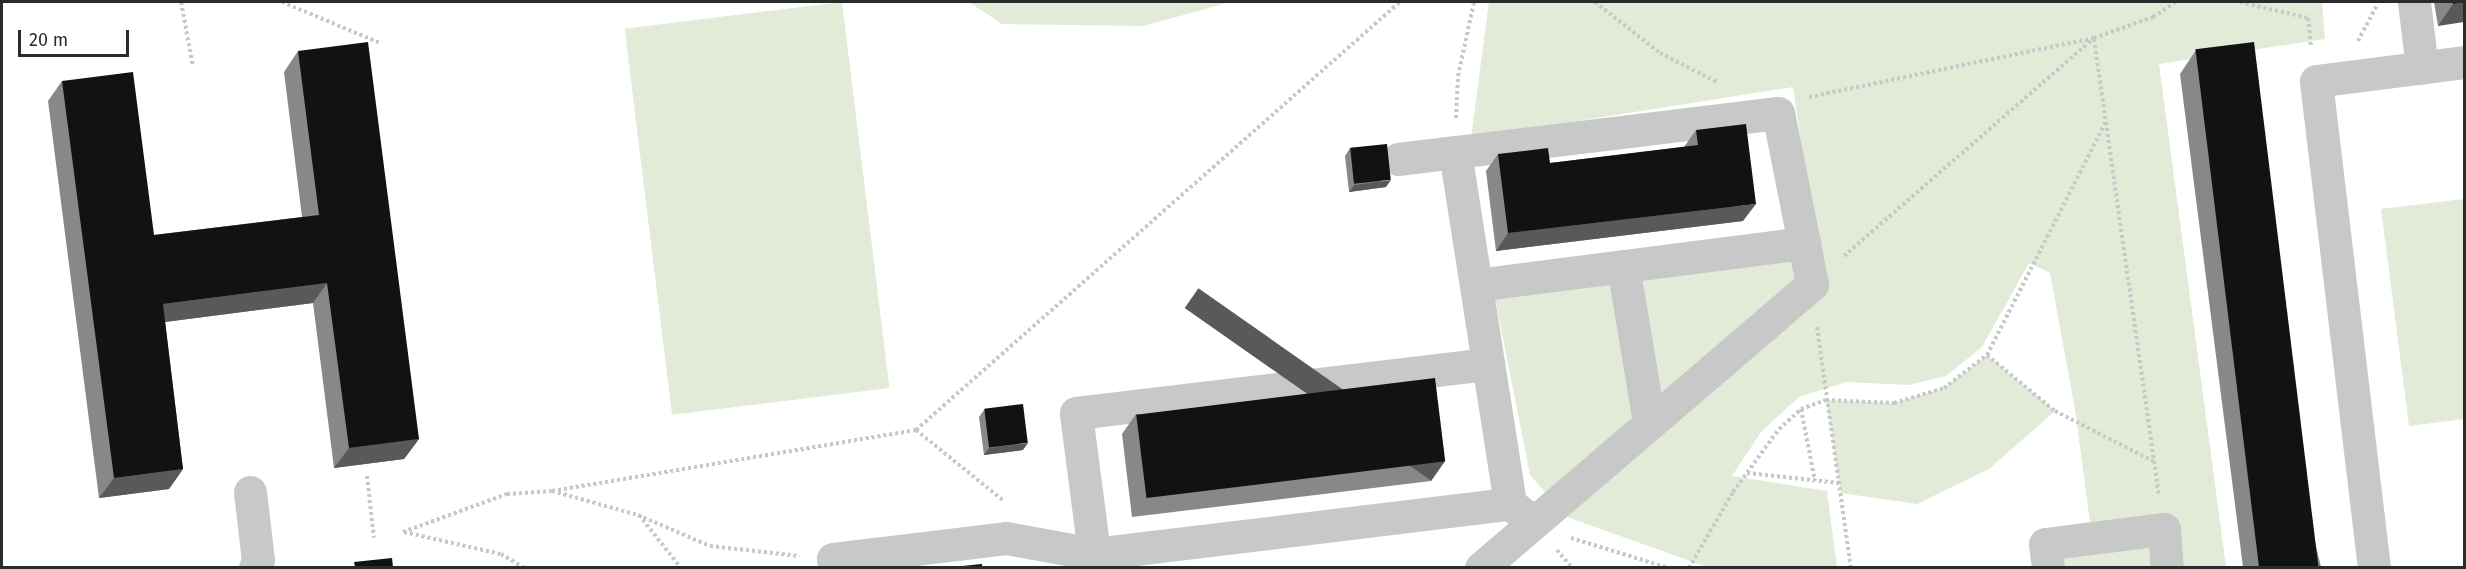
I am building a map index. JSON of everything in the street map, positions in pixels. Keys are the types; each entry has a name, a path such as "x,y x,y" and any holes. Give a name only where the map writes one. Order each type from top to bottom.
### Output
{"lane":[{"path":"2414,2 2422,68"},
{"path":"2374,567 2316,81 2464,62"},
{"path":"1398,159 1778,113 1812,284 1649,421 1521,512 1481,567"},
{"path":"1455,152 1488,364 1521,512"},
{"path":"1476,285 1804,243"},
{"path":"1623,267 1649,421"},
{"path":"1095,561 1076,413 1488,364"},
{"path":"250,492 258,560 255,567"},
{"path":"833,563 1006,538 1095,561 1521,512"},
{"path":"2048,567 2045,544 2164,529 2168,567"}],"path":[{"path":"181,2 193,67"},
{"path":"282,2 380,43"},
{"path":"524,567 501,554 403,532 507,494 552,491 916,430 1400,2"},
{"path":"1455,152 1458,76 1474,2"},
{"path":"1595,2 1660,53 1724,86"},
{"path":"1778,113 1808,98 2094,38 2153,17 2175,2"},
{"path":"2240,2 2308,18 2316,81"},
{"path":"2094,38 2164,529"},
{"path":"1851,567 1826,400 1812,284 2094,38"},
{"path":"1689,567 1747,473 1779,429 1801,409 1826,400 1894,403 1944,388 1987,355 2106,121"},
{"path":"1987,355 2055,411 2154,461"},
{"path":"1801,409 1815,481"},
{"path":"916,430 1014,509"},
{"path":"1747,473 1839,483"},
{"path":"368,476 374,538"},
{"path":"552,491 638,515 710,546 833,563"},
{"path":"1521,512 1611,552 1669,567"},
{"path":"638,515 681,567"}],"green space":[{"path":"842,2 889,388 672,415 625,29"},
{"path":"969,2 1231,2 1143,26 1002,24"},
{"path":"1489,2 2322,2 2325,39 2159,64 2226,567 2058,567 2057,557 2094,553 2075,409 2050,273 2029,263 1982,347 1946,376 1909,385 1846,382 1799,397 1761,432 1732,476 1827,491 1837,567 1707,567 1567,517 1530,475 1495,298 1817,250 1793,87 1471,138"},
{"path":"2464,199 2464,419 2409,426 2381,209"},
{"path":"1987,355 2055,411 1989,469 1917,504 1841,493 1826,400 1894,403 1944,388"}],"building":[{"path":"368,42 419,439 349,448 327,283 163,304 183,469 114,478 62,81 133,72 154,235 319,215 298,51"},
{"path":"2254,42 2318,567 2259,568 2195,49"},
{"path":"1746,124 1756,204 1508,233 1498,154 1548,148 1550,163 1698,145 1696,130"},
{"path":"1387,144 1391,180 1354,184 1350,148"},
{"path":"1435,378 1445,461 1146,498 1136,415"},
{"path":"1023,404 1028,443 989,447 984,409"},
{"path":"392,558 393,567 355,567 354,562"},
{"path":"982,564 982,567 952,567"}]}
